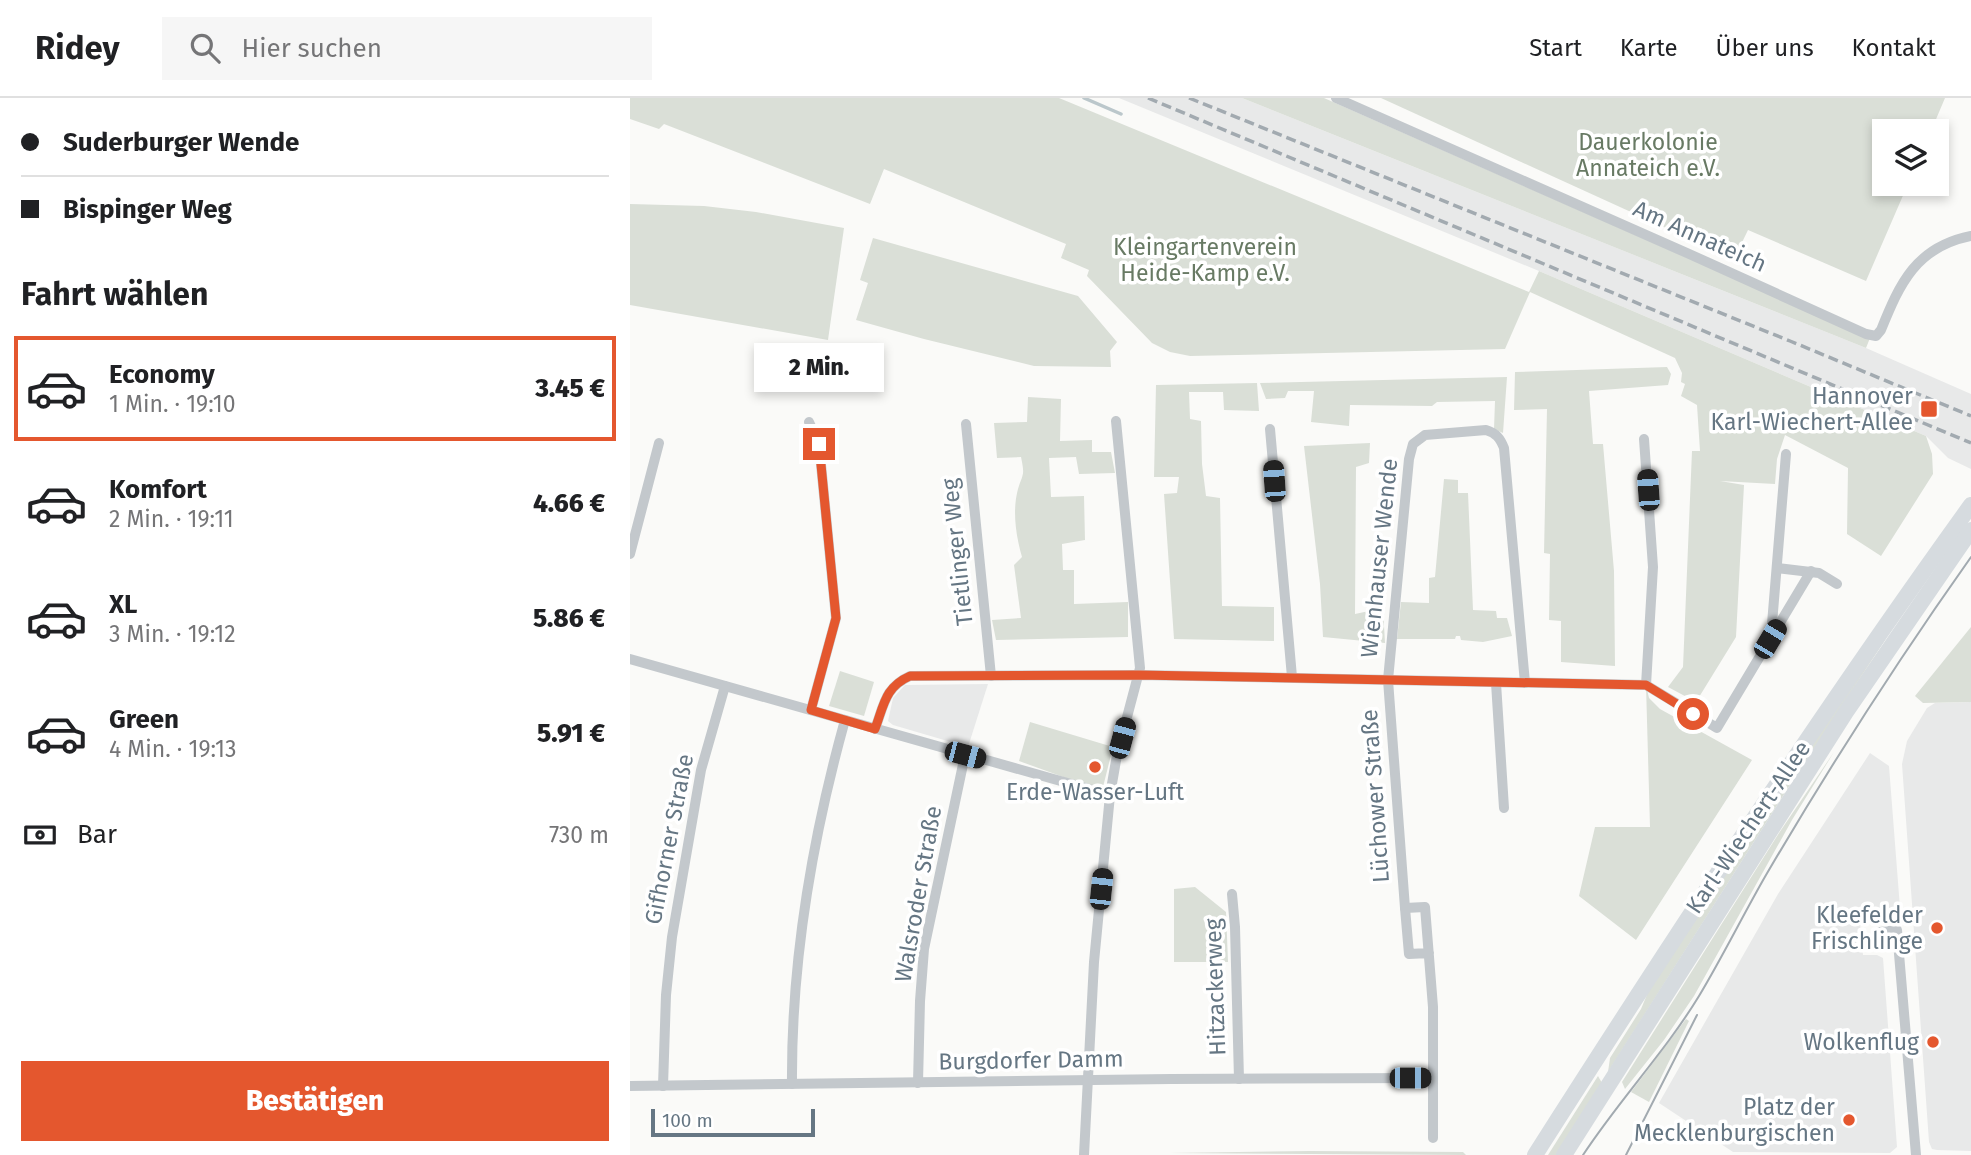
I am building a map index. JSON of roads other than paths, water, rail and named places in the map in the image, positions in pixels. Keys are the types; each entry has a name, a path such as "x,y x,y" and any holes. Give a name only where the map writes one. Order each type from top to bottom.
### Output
{"main road":[{"name":"Karl-Wiechert-Allee","path":"1538,1149 1655,966 1848,677 1971,505"},
{"name":"Karl-Wiechert-Allee","path":"1564,1155 1832,733 1971,530"},
{"path":"1525,1155 1538,1149"}],"street":[{"name":"Am Annateich","path":"1336,98 1866,334 1876,336 1881,330 1904,279 1927,254 1945,244 1971,236"},
{"path":"1084,1155 1094,962 1110,795 1117,755 1140,668 1116,421"},
{"path":"809,422 819,444 836,618 811,710"},
{"name":"Tietlinger Weg","path":"966,424 991,676"},
{"path":"1270,429 1292,677"},
{"name":"Wienhauser Wende","path":"1388,680 1410,452 1413,444 1425,435 1477,430 1493,432 1504,448 1525,683"},
{"path":"1644,439 1653,566 1646,685"},
{"path":"630,554 659,443"},
{"path":"1770,639 1786,454"},
{"path":"1777,568 1819,573 1838,584"},
{"path":"875,729 888,693 896,682 910,676 1139,675 1646,685 1717,728 1811,571"},
{"path":"630,659 1110,795"},
{"name":"Lüchower Straße","path":"1388,680 1409,954 1429,953"},
{"path":"1496,683 1504,808"},
{"name":"Gifhorner Straße","path":"663,1086 666,995 672,937 701,770 725,686"},
{"path":"792,1084 791,1038 805,899 825,793 845,720"},
{"name":"Walsroder Straße","path":"918,1083 924,949 965,755"},
{"name":"Hitzackerweg","path":"1232,894 1239,1079"},
{"name":"Lüchower Straße","path":"1405,908 1425,907 1433,1007 1433,1138"},
{"path":"1880,932 1896,930 1916,1155"},
{"name":"Burgdorfer Damm","path":"630,1086 1433,1078"}],"waterway":[{"path":"1084,98 1121,114"}],"tram line":[{"path":"1583,1155 1686,1017 1815,794 1891,674 1971,557"},
{"path":"1626,1155 1697,1015"}],"railway":[{"path":"1148,98 1971,443"},
{"path":"1189,98 1971,416"}],"place":[{"name":"Hannover Karl-Wiechert-Allee","path":"1929,409"},
{"name":"Erde-Wasser-Luft","path":"1095,767"},
{"name":"Kleefelder Frischlinge","path":"1937,928"},
{"name":"Wolkenflug","path":"1933,1042"},
{"name":"Platz der Mecklenburgischen","path":"1849,1120"}],"park label":[{"name":"Dauerkolonie Annateich e.V.","path":"1648,155"},
{"name":"Kleingartenverein Heide-Kamp e.V.","path":"1205,260"}]}
